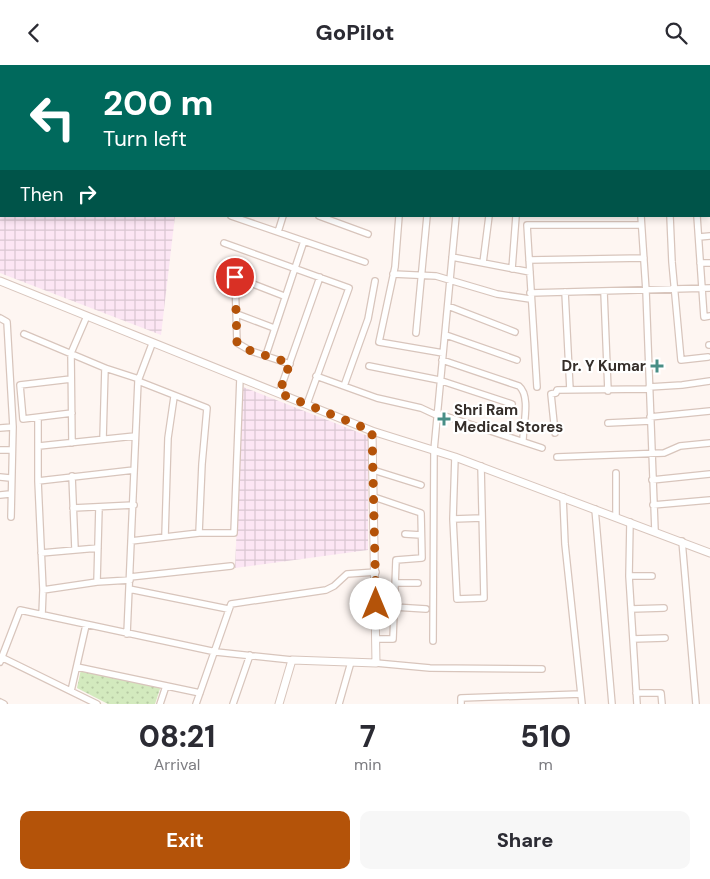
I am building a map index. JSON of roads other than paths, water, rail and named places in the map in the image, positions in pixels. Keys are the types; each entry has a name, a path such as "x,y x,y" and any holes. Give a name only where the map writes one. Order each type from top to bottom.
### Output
{"street":[{"path":"234,217 364,262"},
{"path":"250,223 252,217"},
{"path":"278,232 283,217"},
{"path":"321,217 368,234"},
{"path":"399,217 393,274 379,342 443,353"},
{"path":"416,333 427,217"},
{"path":"433,641 434,450 439,380 446,335 456,217"},
{"path":"483,263 489,217"},
{"path":"512,269 516,217"},
{"path":"641,217 646,291 655,531"},
{"path":"670,217 681,360 708,357"},
{"path":"697,217 704,317 710,316"},
{"path":"537,387 527,225 641,225"},
{"path":"699,237 710,236"},
{"path":"266,355 284,296 304,241"},
{"path":"224,243 349,288 307,405"},
{"path":"452,257 530,272"},
{"path":"529,260 644,258"},
{"path":"700,263 710,263"},
{"path":"393,274 436,276 496,294 530,296 565,292 710,288"},
{"path":"284,296 235,277 237,343 290,363"},
{"path":"279,393 320,277"},
{"path":"0,281 152,344 372,431 455,457 710,553"},
{"path":"344,386 366,325 375,281"},
{"path":"565,292 570,390"},
{"path":"604,292 608,391"},
{"path":"448,306 514,332"},
{"path":"236,314 274,328"},
{"path":"72,443 71,353 87,316"},
{"path":"0,318 7,322 13,427 10,517"},
{"path":"24,334 139,380 174,397 207,408 199,533"},
{"path":"446,335 517,360"},
{"path":"127,634 139,380 152,344"},
{"path":"442,360 519,386 524,390 526,398 523,441"},
{"path":"369,366 439,380 512,404"},
{"path":"103,439 105,368"},
{"path":"316,376 542,448"},
{"path":"131,541 199,533 234,533 240,378"},
{"path":"71,379 20,385 23,419 38,419 72,413"},
{"path":"556,433 551,394 556,393 557,390 608,391 710,381"},
{"path":"165,536 168,438 174,397"},
{"path":"608,423 710,411"},
{"path":"38,419 38,481 43,589 42,615"},
{"path":"0,428 13,427"},
{"path":"372,431 376,571 376,663"},
{"path":"39,446 135,436"},
{"path":"557,457 651,454 667,452 680,445 710,443"},
{"path":"0,450 12,450"},
{"path":"455,457 453,519 457,599 484,598 481,467"},
{"path":"38,481 134,470"},
{"path":"373,470 421,485"},
{"path":"616,473 616,517"},
{"path":"652,480 710,474"},
{"path":"0,477 10,478"},
{"path":"72,477 75,549"},
{"path":"0,495 10,494"},
{"path":"374,497 421,513 422,558 396,560 393,639 376,639"},
{"path":"563,497 565,544 582,704"},
{"path":"653,505 710,500"},
{"path":"73,508 134,505"},
{"path":"97,582 98,507"},
{"path":"596,509 612,704"},
{"path":"453,519 482,518"},
{"path":"630,522 629,576 637,704"},
{"path":"405,534 421,535"},
{"path":"682,541 696,704"},
{"path":"41,553 98,548"},
{"path":"43,589 231,566"},
{"path":"196,704 216,652 228,609 234,603 326,590 334,587 347,574 376,571"},
{"path":"629,576 652,576"},
{"path":"396,583 418,583"},
{"path":"129,589 228,609"},
{"path":"394,607 426,609"},
{"path":"631,609 664,608"},
{"path":"97,704 1,659 20,610 216,652 292,660 376,663 430,668 542,669"},
{"path":"71,691 86,625"},
{"path":"633,639 666,639"},
{"path":"233,704 250,655"},
{"path":"278,704 292,660"},
{"path":"339,704 351,663"},
{"path":"77,667 200,693"},
{"path":"160,704 166,686"},
{"path":"636,693 662,693 662,704"},
{"path":"460,704 461,698 581,694"},
{"path":"0,702 4,704"}],"place":[{"name":"Dr. Y Kumar","path":"657,366"},
{"name":"Shri Ram Medical Stores","path":"444,419"}]}
